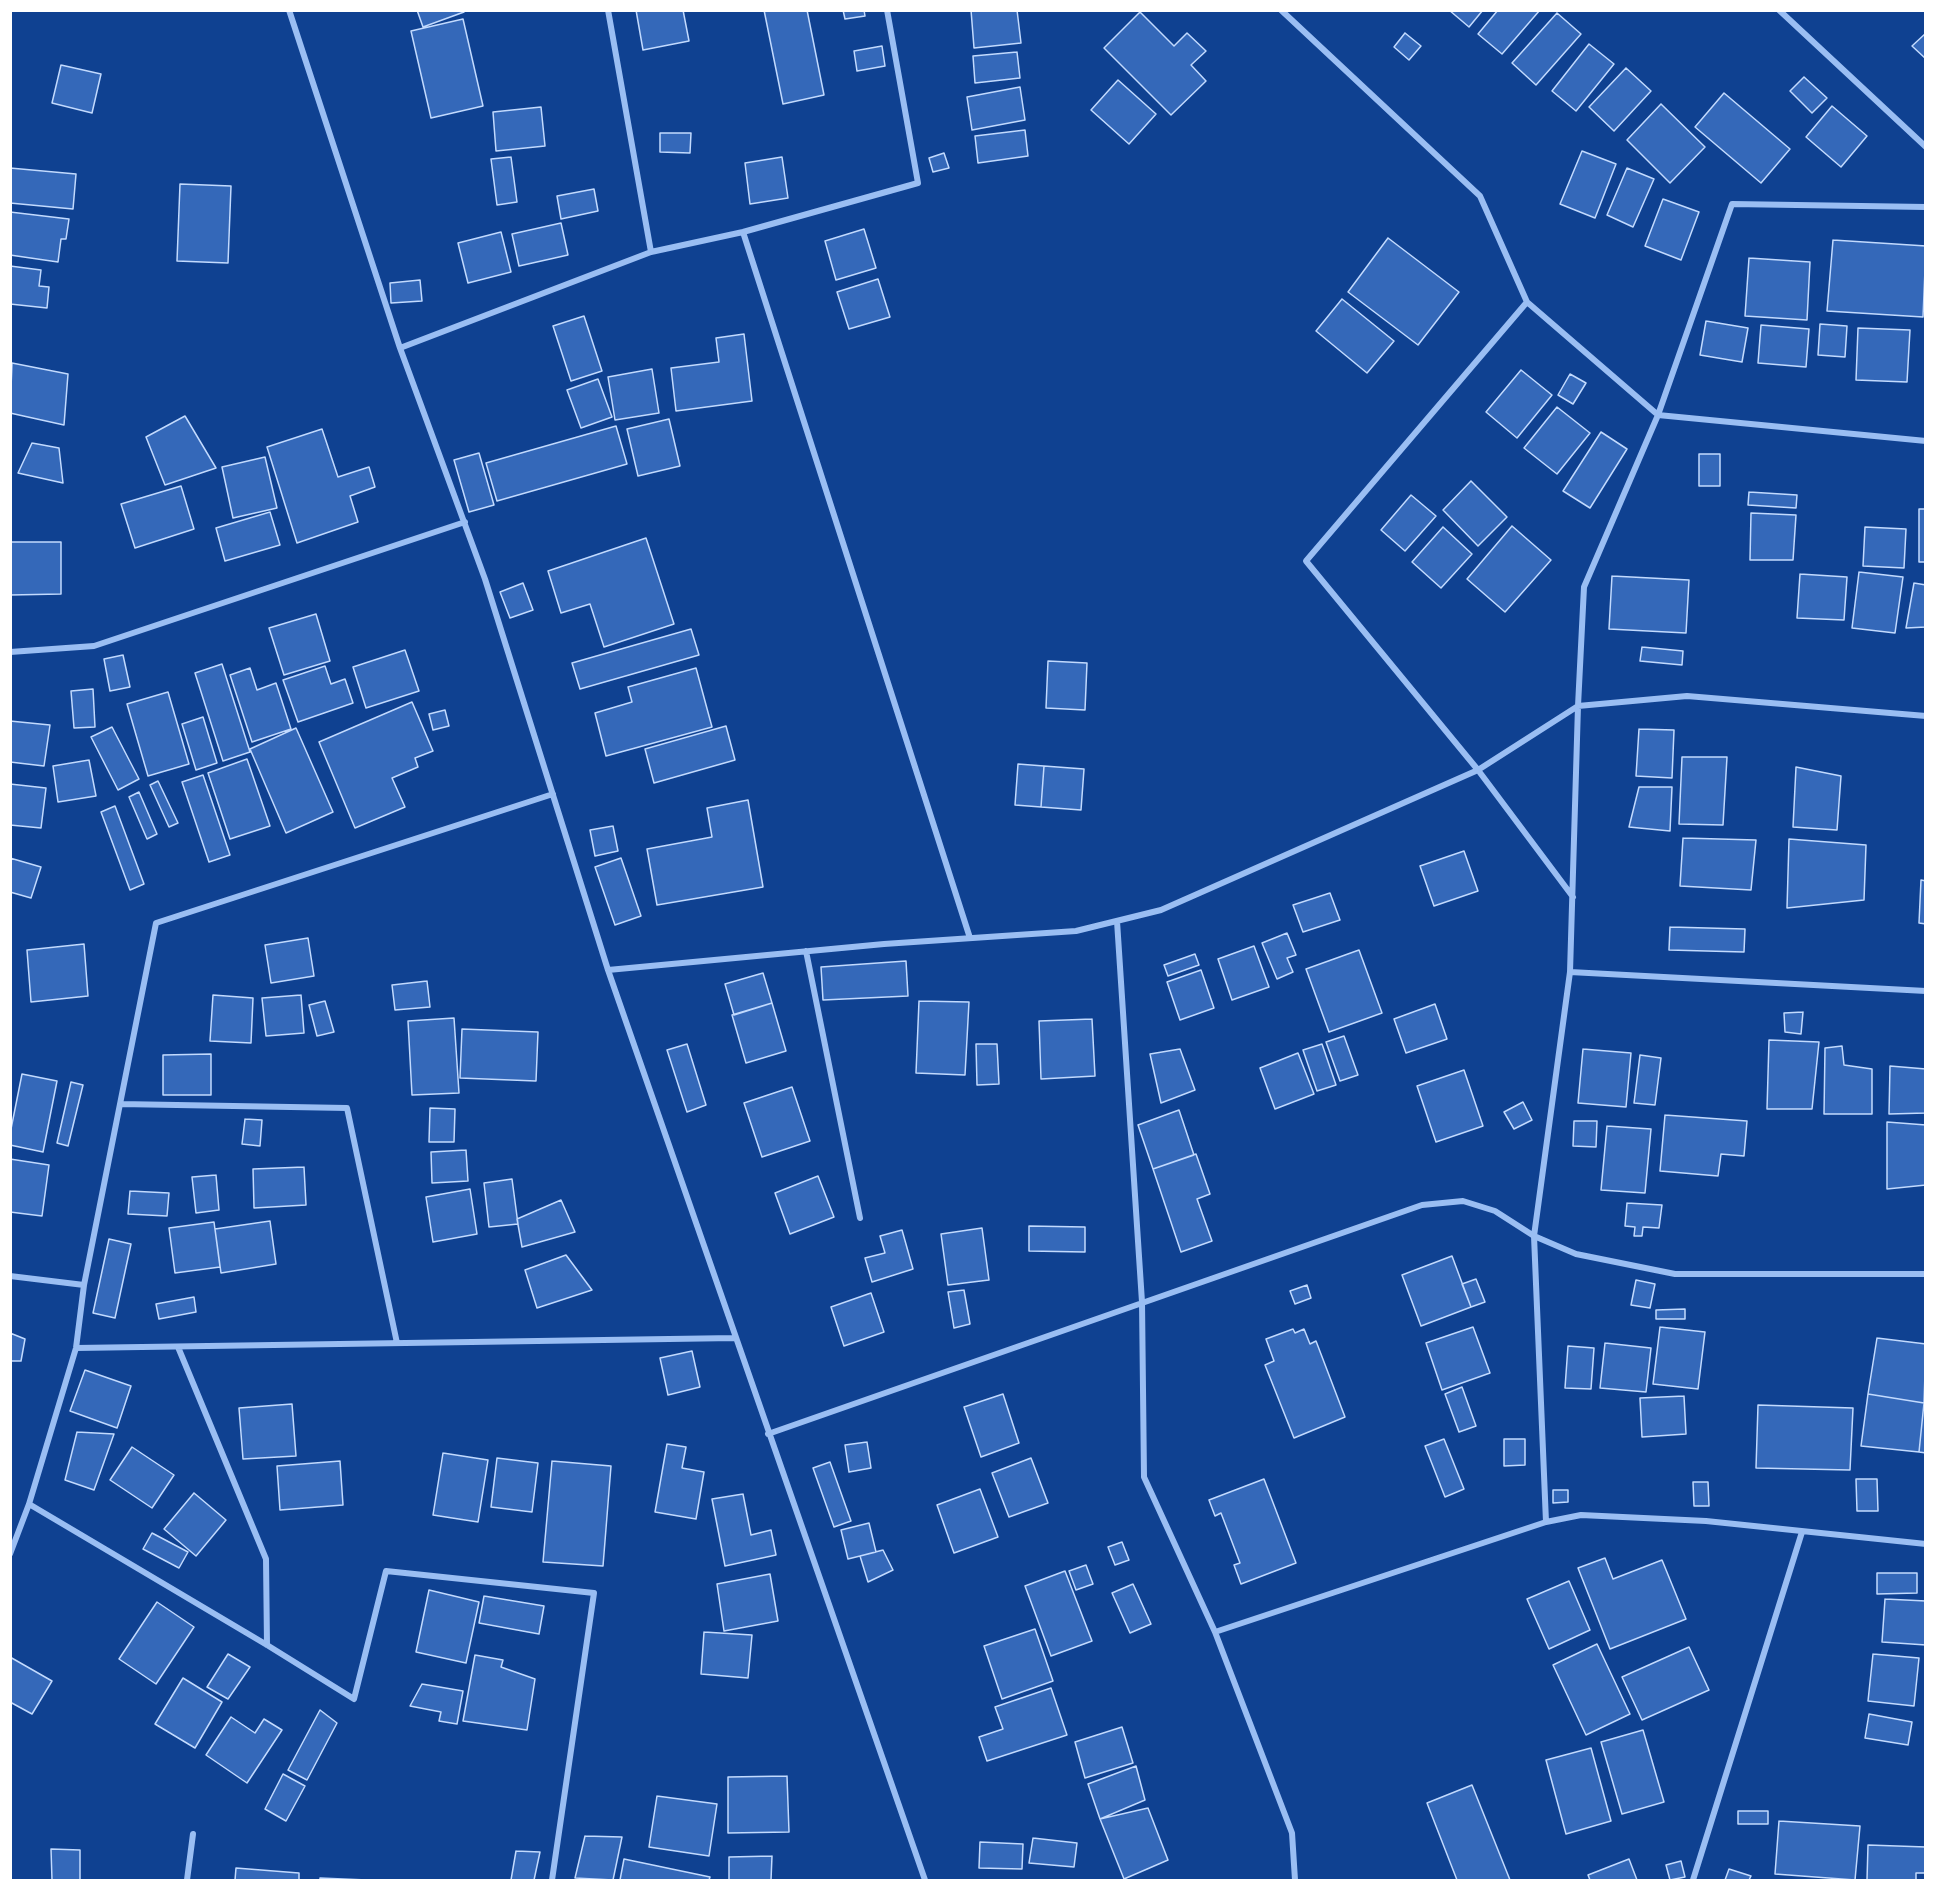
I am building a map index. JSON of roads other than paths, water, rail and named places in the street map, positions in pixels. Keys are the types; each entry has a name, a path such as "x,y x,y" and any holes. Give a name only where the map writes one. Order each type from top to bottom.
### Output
{"street":[{"path":"289,10 400,348 485,579 608,969 925,1881"},
{"path":"608,10 651,252"},
{"path":"400,348 651,252 742,232 918,183 887,10"},
{"path":"1281,10 1480,196 1527,302 1658,415 1926,441"},
{"path":"1779,10 1926,147"},
{"path":"1546,1522 1534,1236 1570,972 1584,587 1658,415 1732,204 1926,207"},
{"path":"742,232 970,938"},
{"path":"1527,302 1306,561 1478,770 1573,898"},
{"path":"10,652 94,646 465,522"},
{"path":"608,969 806,951 1076,931 1161,910 1478,770 1578,706 1688,696 1926,716"},
{"path":"10,1554 29,1504 76,1348 84,1285 156,923 553,794"},
{"path":"1117,921 1142,1302 1144,1477 1215,1632 1292,1833 1295,1881"},
{"path":"806,951 860,1218"},
{"path":"1570,972 1926,991"},
{"path":"120,1104 347,1108 397,1343"},
{"path":"768,1434 1422,1205 1463,1201 1495,1211 1534,1236 1576,1254 1675,1274 1926,1274"},
{"path":"10,1276 84,1285"},
{"path":"76,1348 735,1338"},
{"path":"178,1347 266,1559 267,1645"},
{"path":"29,1504 354,1699 386,1571 594,1593 552,1881"},
{"path":"1215,1632 1546,1522 1581,1515 1706,1521 1926,1544"},
{"path":"1693,1881 1802,1532"},
{"path":"187,1881 193,1834"}]}
